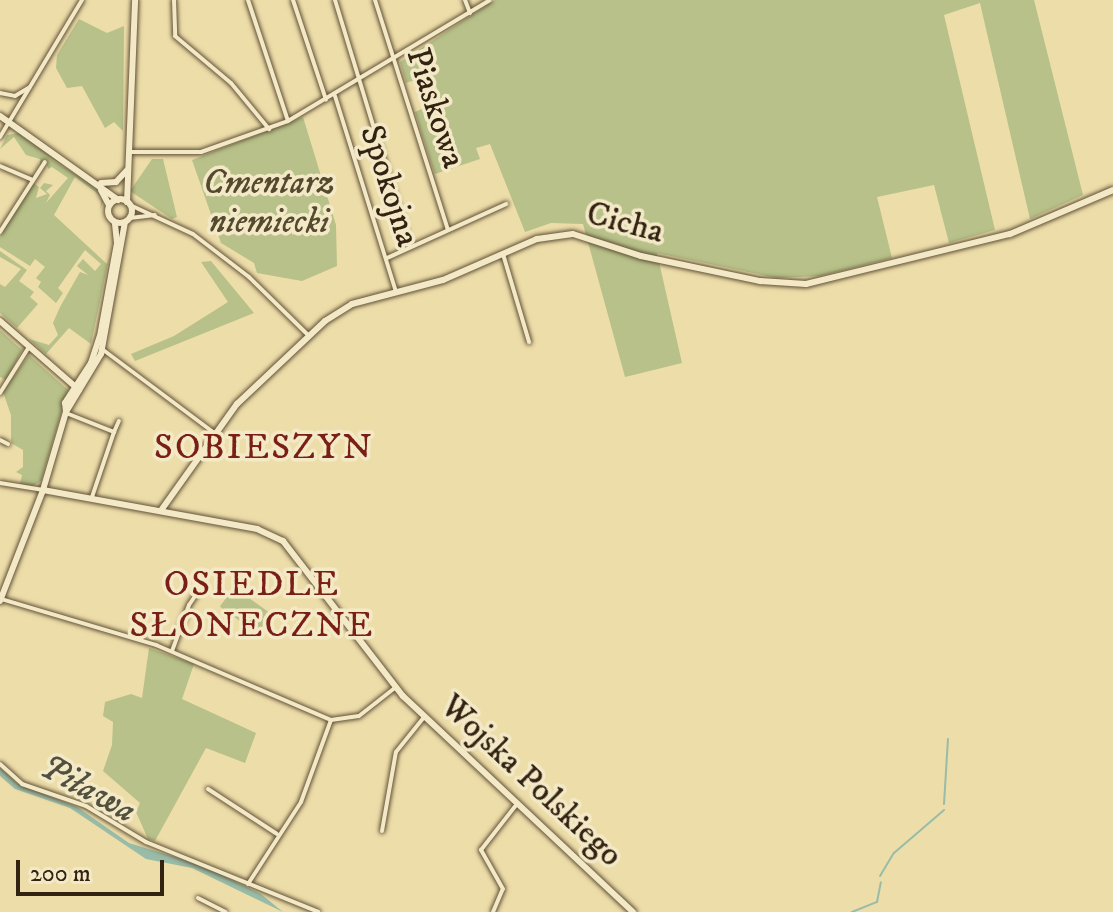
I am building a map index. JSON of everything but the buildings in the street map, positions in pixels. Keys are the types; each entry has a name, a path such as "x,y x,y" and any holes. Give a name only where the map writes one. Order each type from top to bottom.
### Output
{"street":[{"path":"0,137 82,0"},
{"path":"135,0 124,201 128,220 109,307 99,348 66,412 43,490 0,600 172,651 331,720 359,716 396,687"},
{"path":"174,0 175,36 231,83 269,129"},
{"path":"248,0 288,121"},
{"path":"293,0 326,101"},
{"path":"335,0 410,247"},
{"name":"Piaskowa","path":"375,0 448,230"},
{"path":"465,0 470,13"},
{"path":"129,152 192,154 269,129 335,96 490,0"},
{"path":"0,93 15,96 32,86"},
{"name":"Spokojna","path":"335,96 396,292"},
{"path":"0,116 124,201 161,217 249,277 309,336"},
{"path":"0,232 31,179 45,162"},
{"path":"0,166 31,179"},
{"path":"94,181 113,184 127,170"},
{"path":"94,181 109,205 108,215 115,223 109,307"},
{"name":"Cicha","path":"162,509 213,432 309,336 352,304 443,280 544,236 573,234 641,256 760,281 824,282 1010,234 1113,190"},
{"path":"109,205 124,201"},
{"path":"387,258 506,204"},
{"path":"115,223 140,213 161,217"},
{"path":"503,254 529,342"},
{"path":"0,321 76,388"},
{"path":"0,393 29,347"},
{"path":"99,348 213,432"},
{"path":"66,412 114,432"},
{"path":"92,497 119,421"},
{"path":"0,440 8,444"},
{"path":"0,483 43,490"},
{"path":"28,489 39,501"},
{"name":"Wojska Polskiego","path":"43,490 162,509 257,529 283,541 396,687 424,717 633,912"},
{"path":"172,651 189,605 203,584"},
{"path":"382,831 396,752 424,717"},
{"path":"248,884 277,834 301,802 331,720"},
{"path":"0,764 22,784 86,806 146,842 318,912"},
{"path":"208,789 277,834"},
{"path":"493,912 503,889 481,850 517,804"},
{"path":"198,898 226,912"}],"green space":[{"path":"495,0 1034,0 1083,195 1030,219 980,3 944,15 995,230 949,243 934,185 877,197 892,258 820,276 777,278 657,253 682,363 625,377 583,224 551,223 525,232 490,144 476,148 480,159 435,174 431,163 415,112 441,100 432,74 406,83 400,62"},
{"path":"79,19 107,33 124,26 123,131 114,122 105,128 82,86 67,88 56,68 57,55"},
{"name":"Cmentarz niemiecki","path":"303,117 336,225 337,266 302,281 257,273 254,263 221,243 192,160"},
{"path":"18,133 90,181 35,149 91,184 104,199 100,210 102,197 75,177 54,215 107,264 109,258 91,344 69,328 46,354 29,339 49,345 58,335 53,323 60,307 80,272 88,275 77,266 83,259 95,271 101,264 85,250 58,288 63,293 56,303 38,287 41,282 36,278 45,267 35,259 30,266 0,247 0,236 32,182 39,187 36,198 47,194 40,188 44,183 53,185 46,191 50,195 46,203 68,178 52,167 48,169 46,161 40,166 40,159 26,155 14,137 0,149 7,135"},
{"path":"152,159 163,159 177,217 172,219 130,191"},
{"path":"0,251 27,270 19,281 34,292 30,297 38,304 17,328 0,313 0,284 5,287 21,269 0,257"},
{"path":"211,261 254,313 135,361 131,354 174,336 228,302 201,262"},
{"path":"0,330 22,350 6,380 0,377"},
{"path":"29,355 68,390 41,481 33,486 20,484 22,475 16,472 23,467 23,450 11,443 11,415 3,392"},
{"path":"234,587 271,614 257,633 220,606"},
{"path":"149,648 194,664 182,699 256,733 245,763 206,748 155,841 148,839 136,812 140,803 103,771 112,745 113,722 103,716 105,702 131,694 142,698"}],"shaded area":[{"path":"0,768 18,784 77,807 129,843 201,865 261,894 283,912 192,868 146,859 70,808 15,789 0,776"}],"waterway":[{"path":"944,804 948,739"},
{"path":"880,876 894,853 944,810"},
{"path":"852,912 877,902 881,882"}],"district":[{"name":"SOBIESZYN","path":"264,448"},
{"name":"OSIEDLE SŁONECZNE","path":"252,604"}],"water label":[{"name":"Piława","path":"88,789"}]}
